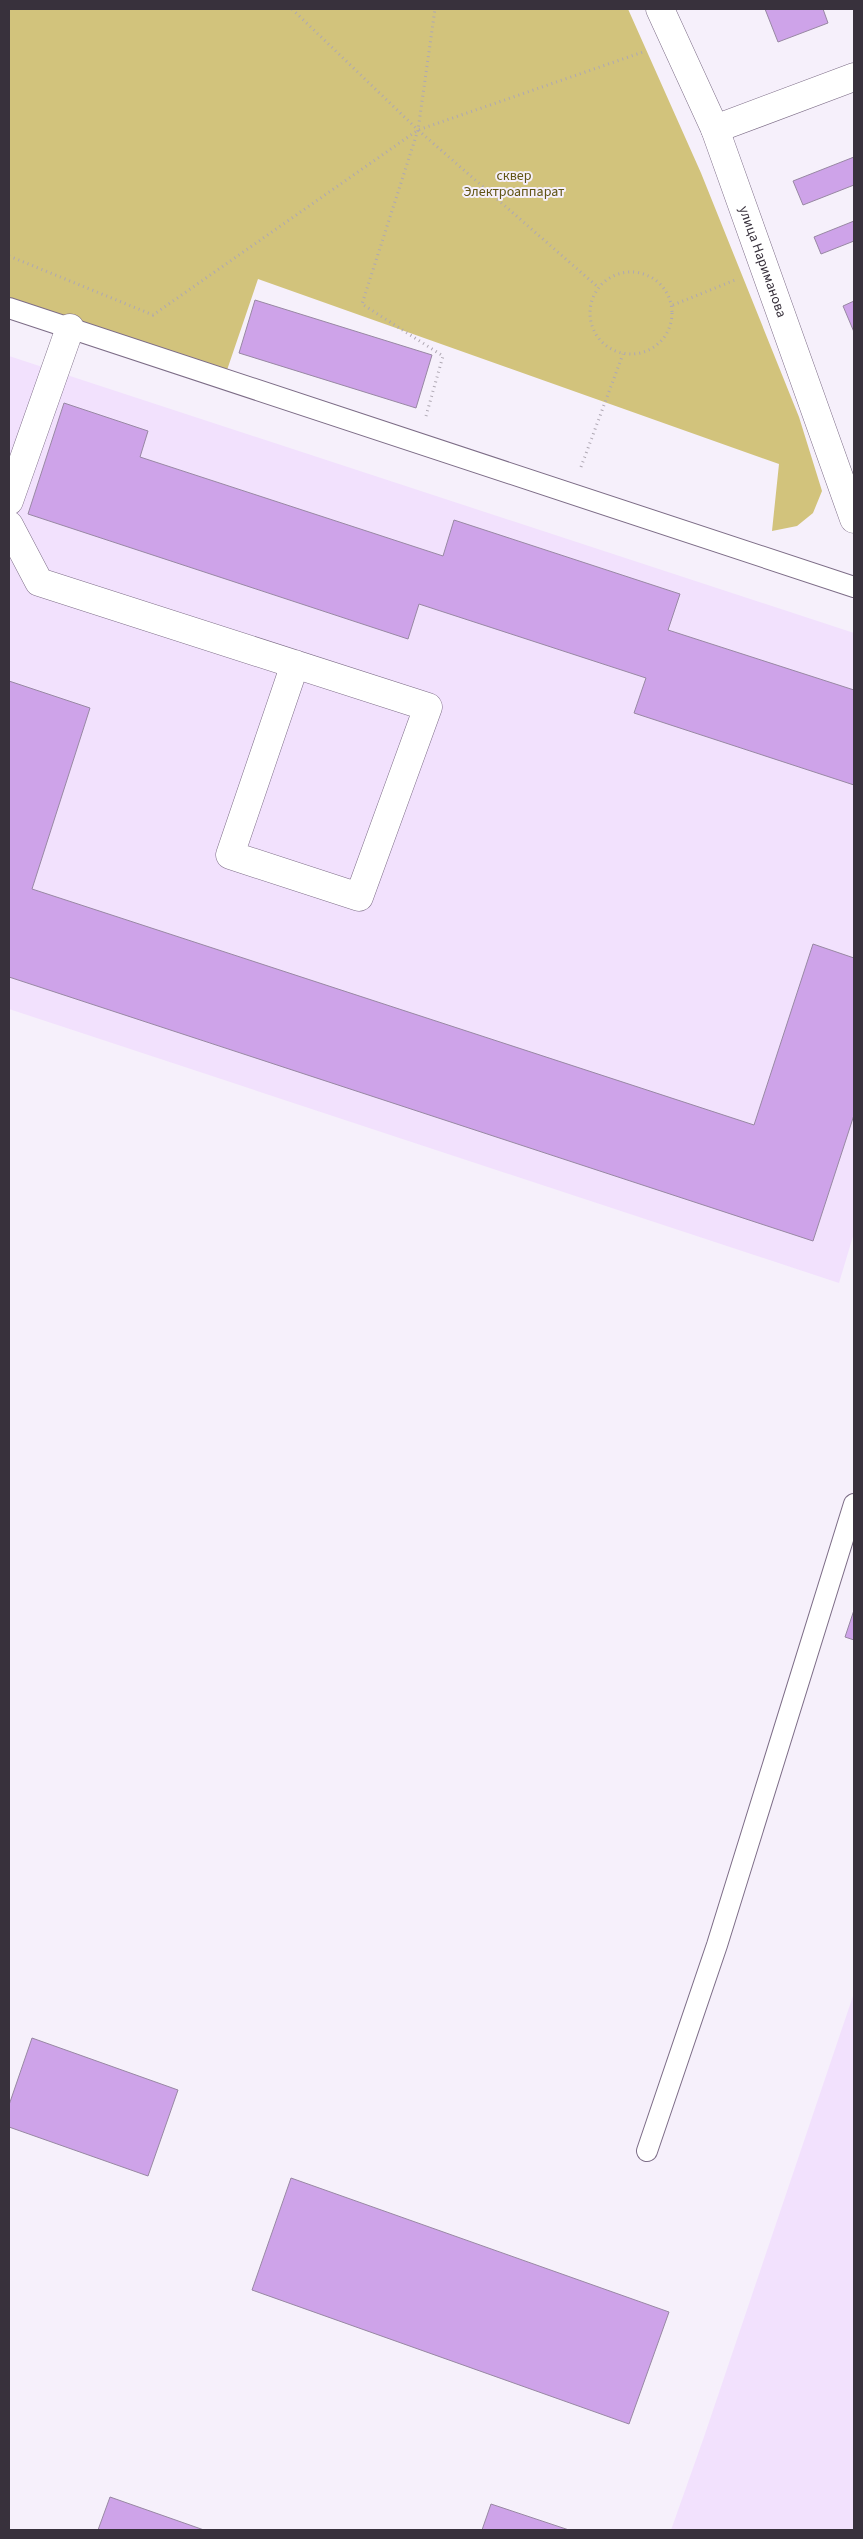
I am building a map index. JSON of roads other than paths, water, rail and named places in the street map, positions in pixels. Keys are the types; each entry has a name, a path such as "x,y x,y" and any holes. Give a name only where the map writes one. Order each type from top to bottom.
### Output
{"street":[{"name":"улица Нариманова","path":"660,9 715,129 854,519"},
{"path":"715,129 854,77"},
{"path":"9,501 70,328"},
{"path":"9,525 39,582 428,707 359,897 230,855 294,664"}],"lane":[{"path":"9,308 854,587"},
{"path":"647,2151 717,1945 854,1504"}],"park label":[{"name":"cквер Электроаппарат","path":"514,184"}]}
